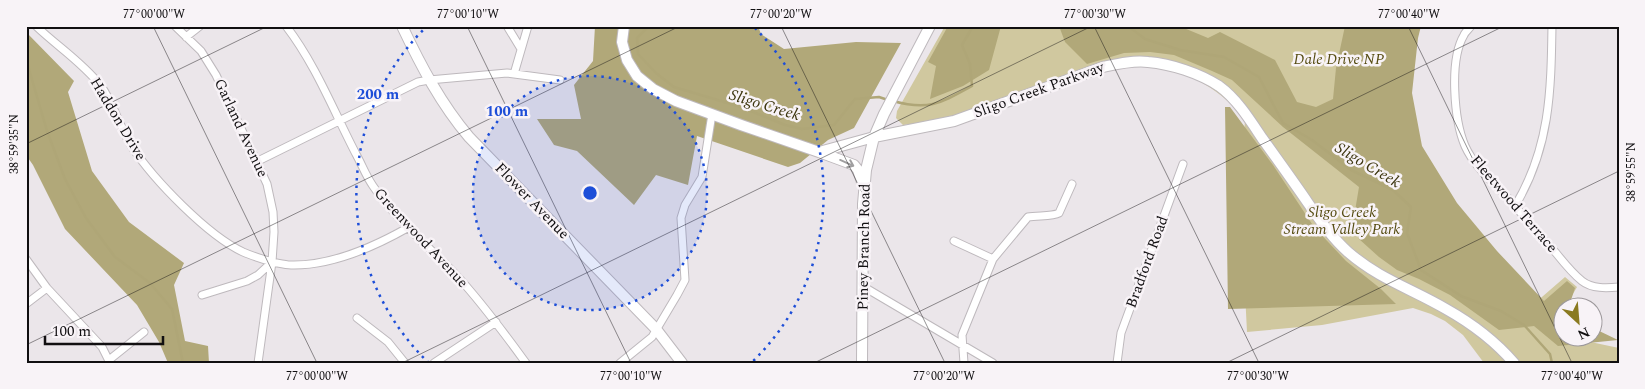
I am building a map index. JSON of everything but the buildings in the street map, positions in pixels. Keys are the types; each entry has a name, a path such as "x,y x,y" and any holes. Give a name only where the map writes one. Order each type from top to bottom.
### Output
{"street":[{"name":"Haddon Drive","path":"36,26 75,58 103,89 132,147 168,192 205,225 243,252 272,262 291,265 330,261 382,242 409,227"},
{"name":"Garland Avenue","path":"175,26 201,51 216,75 258,161 267,184 274,212 272,262 258,363"},
{"path":"186,37 200,26"},
{"name":"Greenwood Avenue","path":"286,26 310,60 339,122 372,185 409,227 458,277 496,322 526,363"},
{"name":"Flower Avenue","path":"402,26 429,80 451,116 656,329 682,363"},
{"path":"507,26 521,49"},
{"path":"514,74 528,26"},
{"path":"624,26 622,42 628,60 637,76 653,89 676,101 854,165 864,186"},
{"name":"Piney Branch Road","path":"862,363 864,186 874,138 884,114 930,26"},
{"name":"Fleetwood Terrace","path":"1471,26 1464,35 1457,50 1454,82 1457,120 1465,146 1474,162 1582,281 1604,288 1619,287"},
{"path":"1515,206 1528,185 1548,115 1552,26"},
{"name":"Sligo Creek Parkway","path":"819,152 954,121 1103,66 1148,62 1175,67 1200,76 1219,86 1245,113 1313,210 1335,239 1348,252 1390,282 1465,320 1496,345 1514,363"},
{"path":"258,161 418,82 507,73 560,80"},
{"path":"620,363 652,337 685,280 681,218 685,205 702,177 712,114"},
{"name":"Bradford Road","path":"1117,363 1121,334 1183,164"},
{"path":"964,363 961,344 962,335 993,259 1028,217 1040,215 1055,216 1059,214 1072,184"},
{"path":"954,240 993,259"},
{"path":"26,259 46,288 102,347 109,362 144,332"},
{"path":"202,295 246,281 258,275 272,262"},
{"path":"864,287 993,363"},
{"path":"26,304 46,288"},
{"path":"357,318 388,342 406,363"},
{"path":"434,363 496,322"}],"green space":[{"path":"595,26 758,26 761,34 784,49 856,42 901,43 854,128 828,140 800,163 788,167 697,136 688,185 656,175 634,205 577,151 554,145 537,119 581,119 574,85 593,61"},
{"name":"Sligo Creek Stream Valley Park","path":"945,26 1406,26 1406,72 1424,164 1535,303 1565,277 1577,287 1572,296 1552,296 1552,346 1602,346 1602,344 1619,348 1619,363 1484,363 1463,335 1445,321 1413,308 1322,325 1247,332 1240,193 1245,120 1234,107 1211,88 1143,57 940,121 903,125 896,118 897,111"},
{"path":"948,26 1001,26 989,70 963,86 930,99 936,66 928,62"},
{"name":"Dale Drive NP","path":"1059,26 1179,26 1208,38 1220,32 1275,60 1297,102 1316,107 1333,99 1336,68 1345,26 1421,26 1412,93 1422,146 1457,203 1497,251 1544,301 1567,281 1575,288 1572,296 1552,296 1552,341 1534,326 1499,330 1450,295 1397,270 1379,257 1359,239 1353,223 1359,187 1283,127 1232,80 1174,55 1150,52 1124,53 1087,64 1065,42"},
{"path":"26,32 74,81 68,92 92,171 129,222 184,263 174,285 185,341 208,346 209,363 168,363 159,342 137,305 65,229 33,165 26,155"},
{"path":"1225,107 1230,107 1273,165 1314,227 1346,261 1381,289 1396,304 1228,309"},
{"path":"1602,332 1618,340 1602,342"}],"waterway":[{"name":"Sligo Creek","path":"649,26 637,38 638,54 656,73 674,87 741,107 785,125 802,129 834,125 855,99 879,97 888,100"},
{"name":"Sligo Creek","path":"893,101 916,105 934,104 972,86 970,64 962,45 973,26"},
{"name":"Sligo Creek","path":"1128,26 1145,39 1180,50 1224,57 1259,77 1283,123 1312,140 1351,170 1393,190 1411,207 1407,233 1421,270 1461,296 1501,311 1524,325 1550,354 1552,363"},
{"path":"26,59 47,131 65,179 86,218 115,257 150,283 172,309 183,363"}]}
